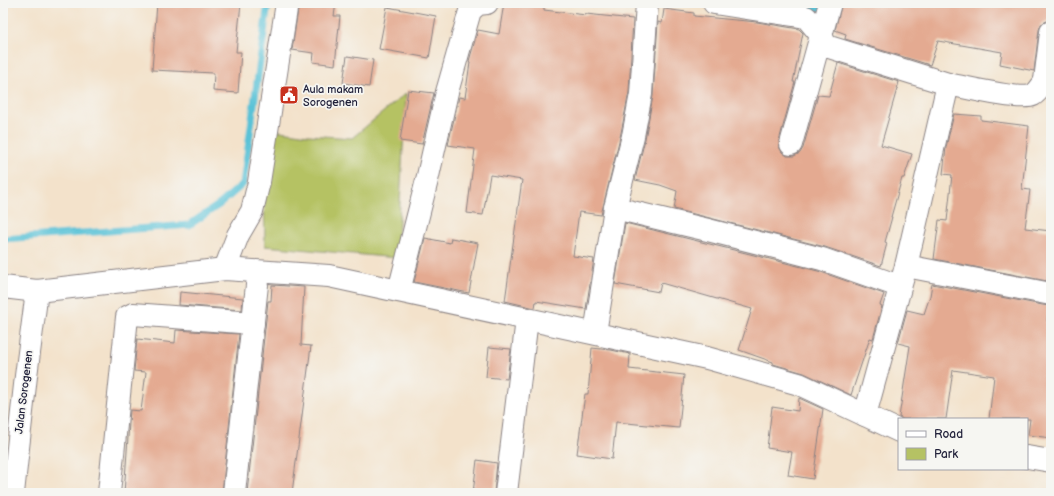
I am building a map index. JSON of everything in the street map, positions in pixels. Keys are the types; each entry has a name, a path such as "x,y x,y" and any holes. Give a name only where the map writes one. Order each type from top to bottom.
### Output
{"street":[{"path":"225,269 238,235 252,211 259,182 287,3"},
{"path":"399,291 428,176 447,92 470,11 480,3"},
{"path":"595,333 615,208 633,136 641,94 647,3"},
{"path":"714,3 806,17 821,35 826,46 948,84 1026,97 1032,96 1037,92 1048,77 1051,32"},
{"path":"792,144 830,3"},
{"path":"864,415 899,286 906,266 948,84"},
{"path":"615,208 822,259 899,286"},
{"path":"906,266 1051,294"},
{"path":"3,287 37,291 225,269 329,276 707,358 799,384 898,431"},
{"path":"234,493 257,286"},
{"name":"Jalan Sorogenen","path":"13,493 37,291"},
{"path":"108,493 127,317 132,314 253,323"},
{"path":"506,493 527,319"},
{"path":"1028,457 1051,461"}],"green space":[{"path":"406,93 397,258 265,246 264,188 273,130 308,135 352,138"}],"building":[{"path":"157,3 241,3 236,52 241,52 238,93 213,91 214,73 152,70"},
{"path":"299,3 336,3 334,16 340,16 335,65 313,62 314,53 292,50"},
{"path":"504,3 544,7 544,10 633,19 629,92 621,133 601,215 579,212 573,256 594,259 586,309 536,301 535,308 505,301 522,180 490,175 483,215 467,213 475,149 448,145 459,97 465,98 469,61 478,30 499,34"},
{"path":"842,3 1051,3 1051,8 1049,20 1041,24 1039,30 1034,71 1000,64 1002,52 938,41 930,65 845,39 846,34 835,30"},
{"path":"387,7 436,16 429,58 379,49"},
{"path":"664,9 694,13 694,16 757,22 799,29 803,33 793,82 795,82 779,141 779,147 787,156 794,156 800,153 803,148 818,95 829,96 838,63 899,82 881,145 912,154 904,178 902,178 891,217 885,242 887,243 881,266 825,247 674,209 677,191 660,185 635,180 653,96 658,22 662,23"},
{"path":"347,56 373,60 369,87 343,83"},
{"path":"408,90 434,93 422,144 400,141"},
{"path":"954,114 981,116 981,120 1029,126 1022,189 1030,190 1025,228 1051,231 1051,247 1047,281 934,259 939,220 947,221 952,175 943,174 946,147"},
{"path":"625,223 818,271 884,294 880,305 882,306 873,339 870,338 851,395 804,373 773,364 773,362 739,350 752,309 661,283 659,292 615,284"},
{"path":"425,238 450,243 451,238 478,243 469,293 414,282"},
{"path":"932,284 1048,306 1047,321 1051,321 1051,438 1028,435 1030,419 1028,418 989,418 994,376 953,370 946,418 899,417 910,346 898,343 907,310 924,314"},
{"path":"272,285 304,287 301,345 311,346 292,493 247,493 268,301 271,301"},
{"path":"180,292 243,298 242,310 179,305"},
{"path":"176,330 239,334 222,493 124,493 130,410 141,411 146,372 134,371 137,339 175,343"},
{"path":"489,347 511,349 507,379 486,377"},
{"path":"592,348 630,354 629,369 684,375 679,428 616,422 612,459 577,454 585,394 588,394"},
{"path":"799,398 823,409 813,479 788,475 792,452 767,448 772,407 798,411"},
{"path":"477,460 497,463 494,493 473,493"}],"waterway":[{"path":"3,239 189,225 220,204 243,184 268,3"},
{"path":"802,7 826,9"}],"place":[{"name":"Aula makam Sorogenen","path":"289,95"}]}
